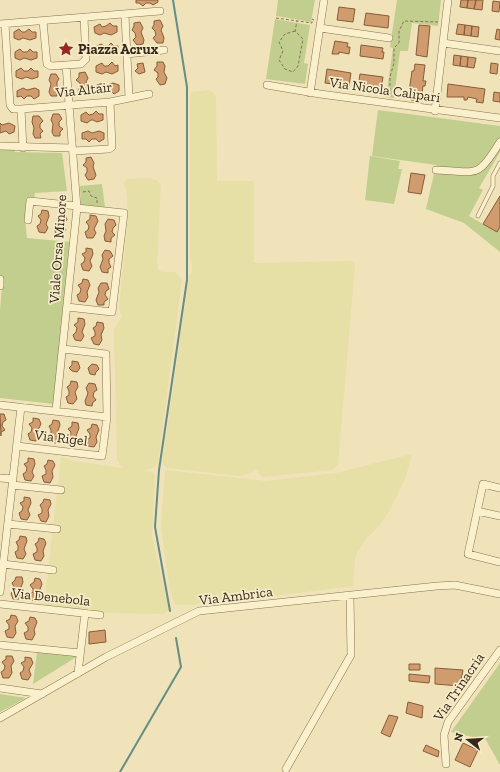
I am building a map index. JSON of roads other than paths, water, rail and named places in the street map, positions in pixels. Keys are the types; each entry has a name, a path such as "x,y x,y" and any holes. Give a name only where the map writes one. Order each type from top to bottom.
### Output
{"street":[{"path":"310,93 324,0"},
{"path":"435,111 448,0"},
{"path":"23,148 21,109 13,109 10,105 2,24 160,11"},
{"path":"125,14 129,97"},
{"path":"43,21 46,62 51,66 81,64 86,61 84,18"},
{"path":"320,28 389,38"},
{"path":"443,43 500,51"},
{"path":"127,54 164,50"},
{"name":"Viale Orsa Minore","path":"56,410 77,207 66,65"},
{"name":"Via Nicola Calipari","path":"267,85 310,93 435,111 500,118"},
{"name":"Via Altair","path":"21,109 110,102 149,94"},
{"path":"0,146 73,150 109,149 112,147 110,102"},
{"path":"436,170 470,173 476,172 489,160 500,142"},
{"path":"28,220 30,201 124,213 112,312 67,307"},
{"path":"0,279 0,286"},
{"path":"0,405 56,410 107,417 106,354 63,349"},
{"path":"0,592 3,564 3,534 8,524 21,407"},
{"name":"Via Rigel","path":"17,446 102,456 107,417"},
{"path":"0,478 13,482 61,490"},
{"path":"500,488 482,484 468,554 500,562"},
{"path":"477,510 500,516"},
{"path":"8,524 57,529"},
{"path":"3,564 53,570"},
{"name":"Via Ambrica","path":"0,718 106,657 199,612 455,586 500,594"},
{"path":"286,769 351,655 350,596"},
{"name":"Via Denebola","path":"0,604 100,614"},
{"path":"78,673 84,613"},
{"path":"0,645 80,653"},
{"name":"Via Trinacria","path":"446,764 444,735 448,722 500,650"},
{"path":"0,688 42,694"}],"lane":[{"path":"478,216 494,186 493,176 500,163"}],"waterway":[{"path":"170,611 155,527 159,470 187,280 187,87 173,0"},
{"path":"120,772 181,667 176,638"}],"place":[{"name":"Piazza Acrux","path":"66,49"}]}
